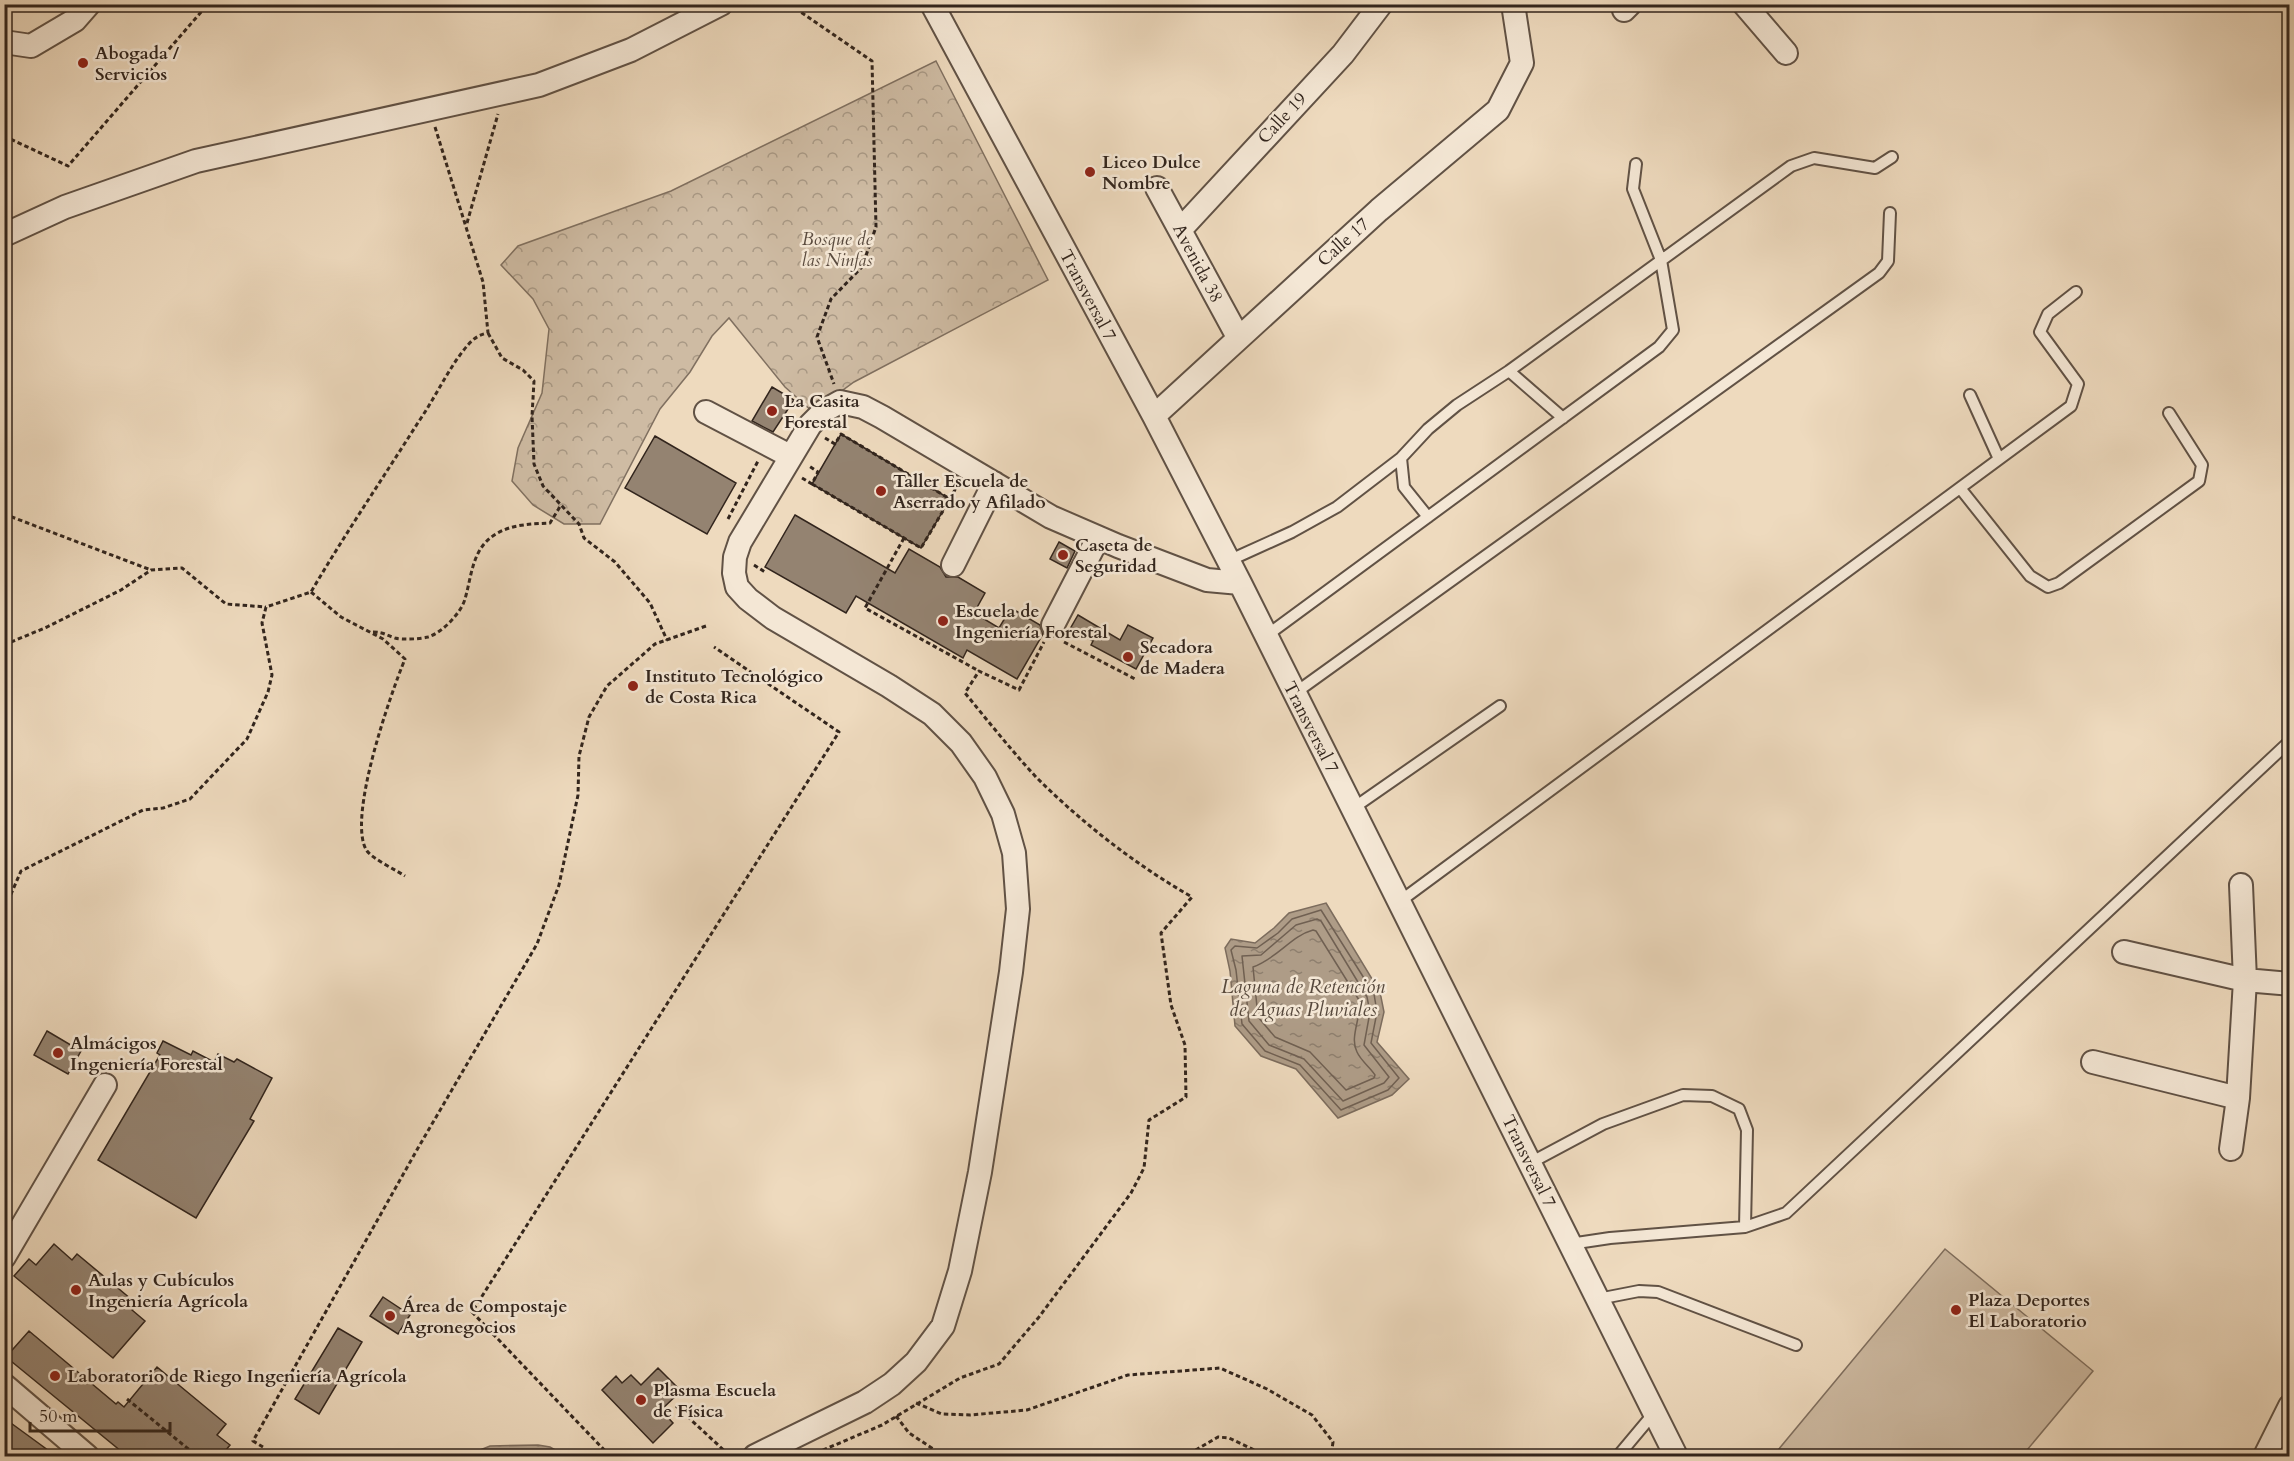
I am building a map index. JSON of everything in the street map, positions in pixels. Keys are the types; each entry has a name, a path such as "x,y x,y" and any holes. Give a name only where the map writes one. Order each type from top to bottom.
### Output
{"street":[{"path":"4,42 31,46 75,20 89,4"},
{"path":"4,235 65,207 196,161 539,85 631,50 722,4"},
{"name":"Transversal 7","path":"932,4 1154,416 1676,1456"},
{"name":"Calle 19","path":"1180,230 1343,54 1381,4"},
{"name":"Calle 17","path":"1154,416 1379,210 1498,110 1522,63 1513,4"},
{"path":"1744,4 1786,53"},
{"name":"Avenida 38","path":"1157,188 1238,337"},
{"path":"755,1456 865,1402 892,1384 916,1362 943,1326 960,1271 980,1172 1011,972 1018,909 1014,853 1003,814 985,777 961,743 932,714 773,618 748,600 737,587 734,573 735,557 740,542 796,464 810,425 831,405 840,402 863,407 882,417 1051,517 1207,580 1240,584"},
{"path":"706,412 767,444 796,464"},
{"path":"953,565 994,483"},
{"path":"1051,629 1098,537"},
{"path":"2231,1149 2238,1098 2245,980 2241,885"},
{"path":"2124,952 2245,980 2289,984"},
{"path":"2093,1062 2238,1098"},
{"path":"4,1257 105,1085"},
{"path":"4,1385 87,1456"},
{"path":"2265,1456 2289,1406"}],"lane":[{"path":"1228,561 1292,532 1337,507 1401,458 1428,429 1457,405 1509,371 1791,166 1814,158 1875,168 1892,157"},
{"path":"1266,636 1659,348 1673,330 1661,260 1632,189 1636,164"},
{"path":"1294,693 1879,273 1888,261 1890,213"},
{"path":"1399,902 2071,406 2078,384 2040,332 2048,314 2076,292"},
{"path":"1509,371 1563,418"},
{"path":"1970,395 1999,459"},
{"path":"1960,488 2030,576 2048,586 2059,583 2199,482 2202,465 2169,413"},
{"path":"1401,458 1404,487 1428,517"},
{"path":"1352,809 1500,706"},
{"path":"1570,1244 1610,1238 1745,1227 1786,1213 2289,741"},
{"path":"1530,1162 1603,1124 1683,1095 1712,1096 1739,1109 1747,1130 1745,1227"},
{"path":"1597,1299 1639,1291 1658,1292 1796,1345"},
{"path":"1618,1456 1654,1413"}],"path":[{"path":"4,136 68,166 207,4"},
{"path":"789,4 872,61 876,227 862,267 831,299 817,337 840,402"},
{"path":"466,225 504,93"},
{"path":"428,110 440,138 483,282 488,333 502,358 523,370 534,381 532,416 534,464 543,486 579,524 584,537 615,562 650,603 667,640"},
{"path":"4,514 151,570 182,568 226,604 266,607 311,592 351,524 386,475 429,406 443,379 478,335 488,333"},
{"path":"818,433 835,444 841,434 950,499"},
{"path":"726,523 767,444"},
{"path":"796,464 812,484 921,548 963,476"},
{"path":"796,464 818,472 812,484"},
{"path":"371,632 383,632 396,638 427,637 445,628 465,601 470,571 479,551 495,534 517,526 550,523 561,505"},
{"path":"904,538 866,608 979,671 1019,690 1051,629 1137,680"},
{"path":"4,645 47,627 121,590 151,570"},
{"path":"311,592 341,616 383,639 405,659 388,699 377,738 369,774 361,835 367,852 405,876"},
{"path":"4,961 5,908 21,871 143,810 163,808 190,799 247,739 268,692 272,675 262,623 266,607"},
{"path":"263,1447 253,1441 537,944 559,885 578,795 579,756 589,717 608,686 655,644 706,626"},
{"path":"610,1456 472,1312 839,732 714,647"},
{"path":"809,1456 882,1425 960,1378 999,1364 1039,1317 1131,1193 1144,1168 1149,1120 1186,1097 1185,1045 1171,1005 1161,933 1192,897 1153,874 1085,821 1037,777 965,693 979,671"},
{"path":"916,1403 942,1414 970,1415 1027,1410 1128,1375 1221,1368 1267,1389 1312,1415 1333,1442 1331,1456"},
{"path":"127,1399 196,1456"},
{"path":"676,1406 729,1455"},
{"path":"896,1416 909,1433 944,1456"},
{"path":"1174,1456 1194,1451 1218,1437 1229,1437 1267,1456"}],"green space":[{"name":"Bosque de las Ninfas","path":"936,61 1048,280 854,382 813,412 785,387 729,318 712,336 690,372 660,409 600,524 564,524 533,505 512,481 518,448 542,393 549,329 533,299 501,265 518,246 671,191"},
{"name":"Plaza Deportes El Laboratorio","path":"1945,1249 2093,1371 2022,1456 1773,1456"}],"water":[{"name":"Laguna de Retención de Aguas Pluviales","path":"1326,903 1380,992 1384,1012 1377,1042 1409,1079 1392,1095 1338,1118 1296,1069 1261,1056 1235,1026 1230,971 1225,948 1231,939 1255,943 1289,913"},
{"path":"490,1446 550,1447 566,1456 465,1456"}],"building":[{"name":"La Casita Forestal","path":"772,387 794,400 773,432 752,421"},
{"name":"Taller Escuela de Aserrado y Afilado","path":"841,434 950,499 921,548 812,484"},
{"path":"655,436 736,483 707,534 625,488"},
{"path":"795,515 895,573 909,549 940,567 946,577 958,577 985,593 974,613 999,628 1011,608 1040,625 1043,634 1017,679 967,650 963,658 856,596 846,613 765,567"},
{"name":"Caseta de Seguridad","path":"1059,542 1075,551 1067,568 1050,559"},
{"name":"Secadora de Madera","path":"1078,615 1120,640 1128,625 1153,638 1136,669 1091,645 1093,641 1070,629"},
{"name":"Almácigos Ingeniería Forestal","path":"47,1031 81,1051 68,1074 34,1055"},
{"path":"163,1041 191,1055 193,1051 214,1062 218,1054 234,1062 237,1059 272,1078 250,1119 254,1121 196,1218 98,1160 160,1055 157,1053"},
{"name":"Aulas y Cubículos Ingeniería Agrícola","path":"54,1244 72,1260 77,1254 137,1304 132,1310 145,1321 113,1358 14,1276 29,1259 36,1265"},
{"name":"Área de Compostaje Agronegocios","path":"383,1297 410,1315 398,1334 370,1316"},
{"path":"338,1328 362,1342 319,1414 295,1399"},
{"path":"29,1331 116,1404 118,1402 124,1407 157,1367 226,1424 217,1435 230,1445 221,1456 127,1456 6,1357"},
{"name":"Plasma Escuela de Física","path":"658,1368 681,1391 661,1410 673,1423 653,1443 602,1390 616,1376 622,1383 631,1375 641,1385"},
{"path":"4,1418 56,1456 4,1456"}],"place":[{"name":"Abogada / Servicios","path":"83,63"},
{"name":"Liceo Dulce Nombre","path":"1090,172"},
{"name":"La Casita Forestal","path":"772,411"},
{"name":"Taller Escuela de Aserrado y Afilado","path":"881,491"},
{"name":"Caseta de Seguridad","path":"1063,555"},
{"name":"Escuela de Ingeniería Forestal","path":"943,621"},
{"name":"Secadora de Madera","path":"1128,657"},
{"name":"Instituto Tecnológico de Costa Rica","path":"633,686"},
{"name":"Almácigos Ingeniería Forestal","path":"58,1053"},
{"name":"Aulas y Cubículos Ingeniería Agrícola","path":"76,1290"},
{"name":"Plaza Deportes El Laboratorio","path":"1956,1310"},
{"name":"Área de Compostaje Agronegocios","path":"390,1316"},
{"name":"Laboratorio de Riego Ingeniería Agrícola","path":"55,1376"},
{"name":"Plasma Escuela de Física","path":"641,1400"}]}
